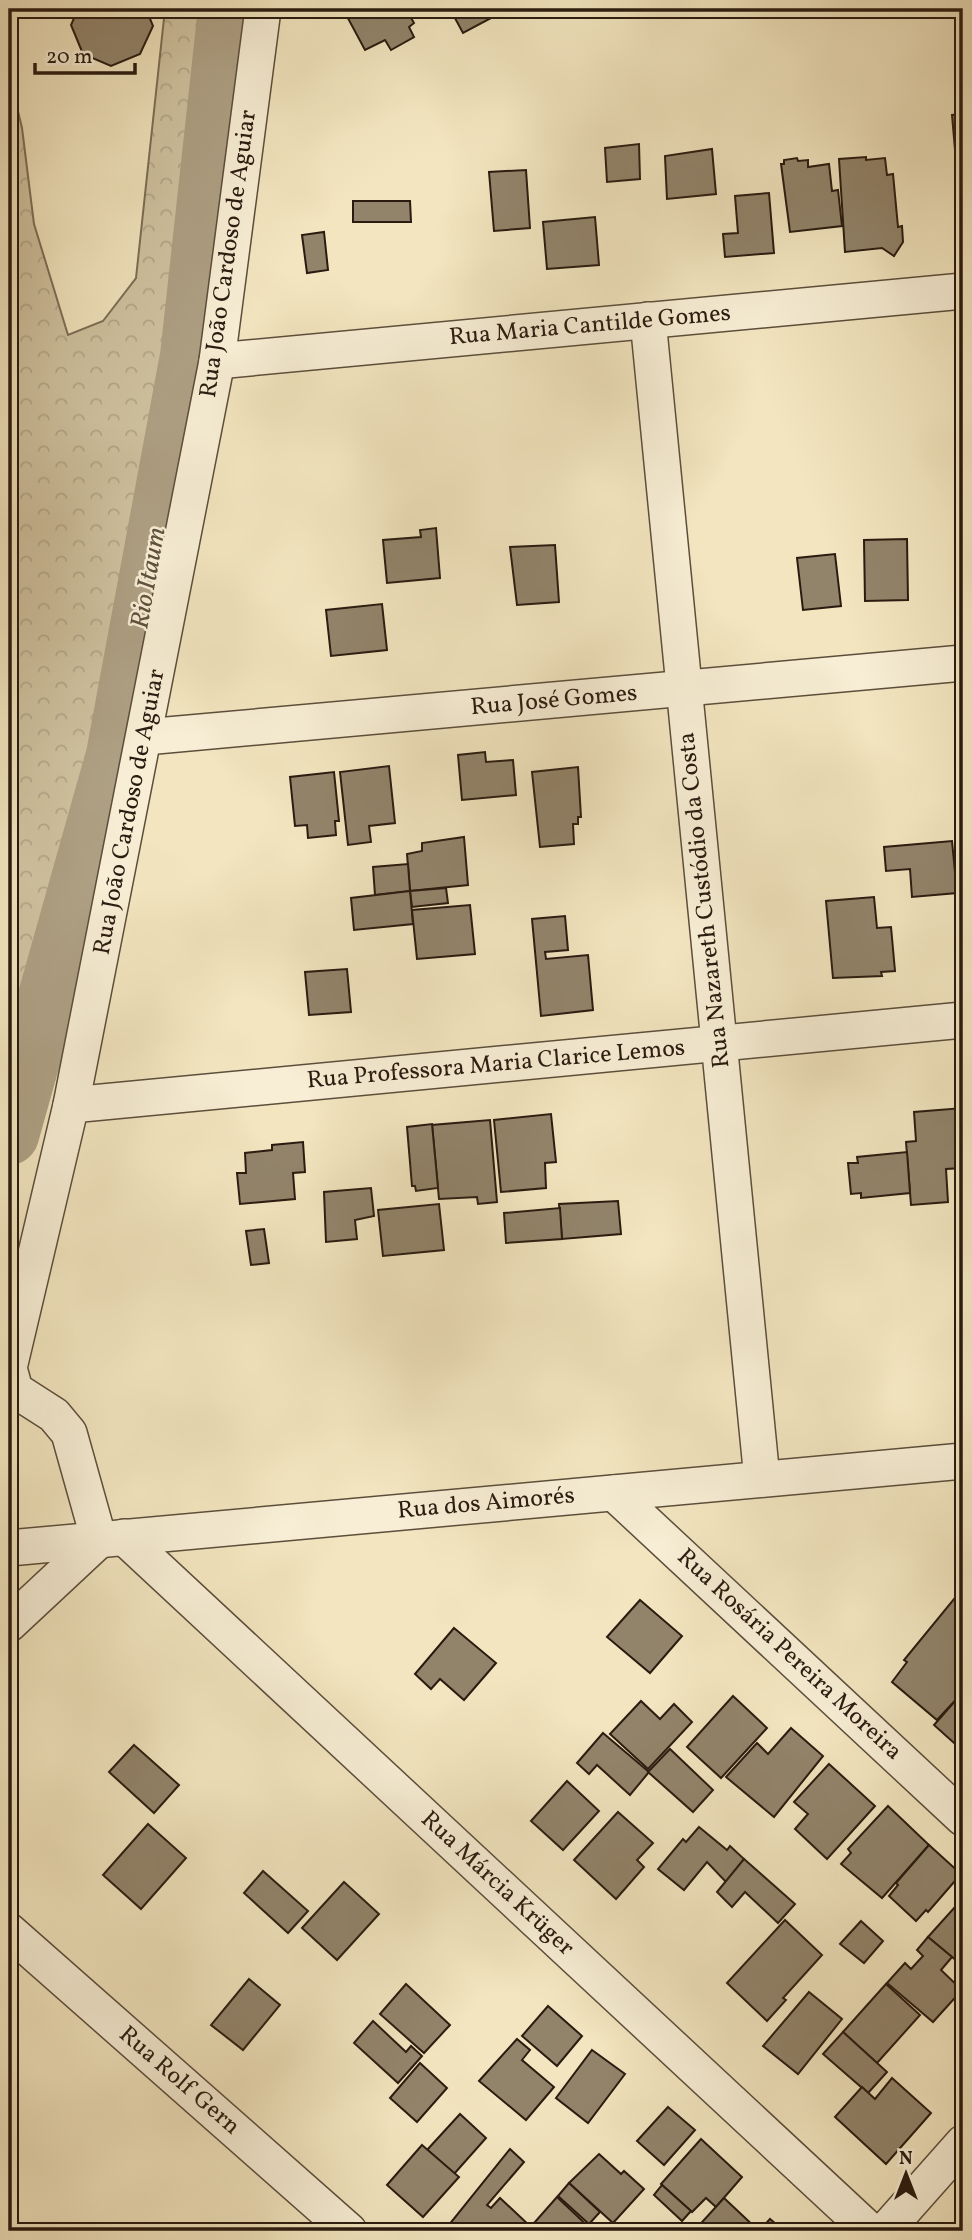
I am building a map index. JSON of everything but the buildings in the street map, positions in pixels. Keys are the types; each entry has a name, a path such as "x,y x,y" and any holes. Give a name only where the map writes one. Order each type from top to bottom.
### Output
{"street":[{"name":"Rua João Cardoso de Aguiar","path":"111,1538 69,1433 54,1415 15,1390 9,1368 71,1105 217,361 263,9"},
{"name":"Rua Maria Cantilde Gomes","path":"217,361 963,291"},
{"name":"Rua Nazareth Custódio da Costa","path":"648,320 762,1479"},
{"name":"Rua José Gomes","path":"145,737 963,663"},
{"name":"Rua Professora Maria Clarice Lemos","path":"71,1105 963,1020"},
{"name":"Rua dos Aimorés","path":"9,1548 963,1461"},
{"name":"Rua Rosária Pereira Moreira","path":"614,1493 963,1818"},
{"path":"9,1624 111,1538"},
{"name":"Rua Márcia Krüger","path":"111,1538 870,2231"},
{"name":"Rua Rolf Gern","path":"9,1931 349,2231"},
{"path":"885,2231 963,2143"}],"green space":[{"path":"165,9 214,9 178,352 113,692 60,922 9,1084 9,74 22,128 34,224 68,335 103,321 136,278"}],"waterway":[{"name":"Rio Itaum","path":"9,1135 116,755 190,356 228,9"}]}
